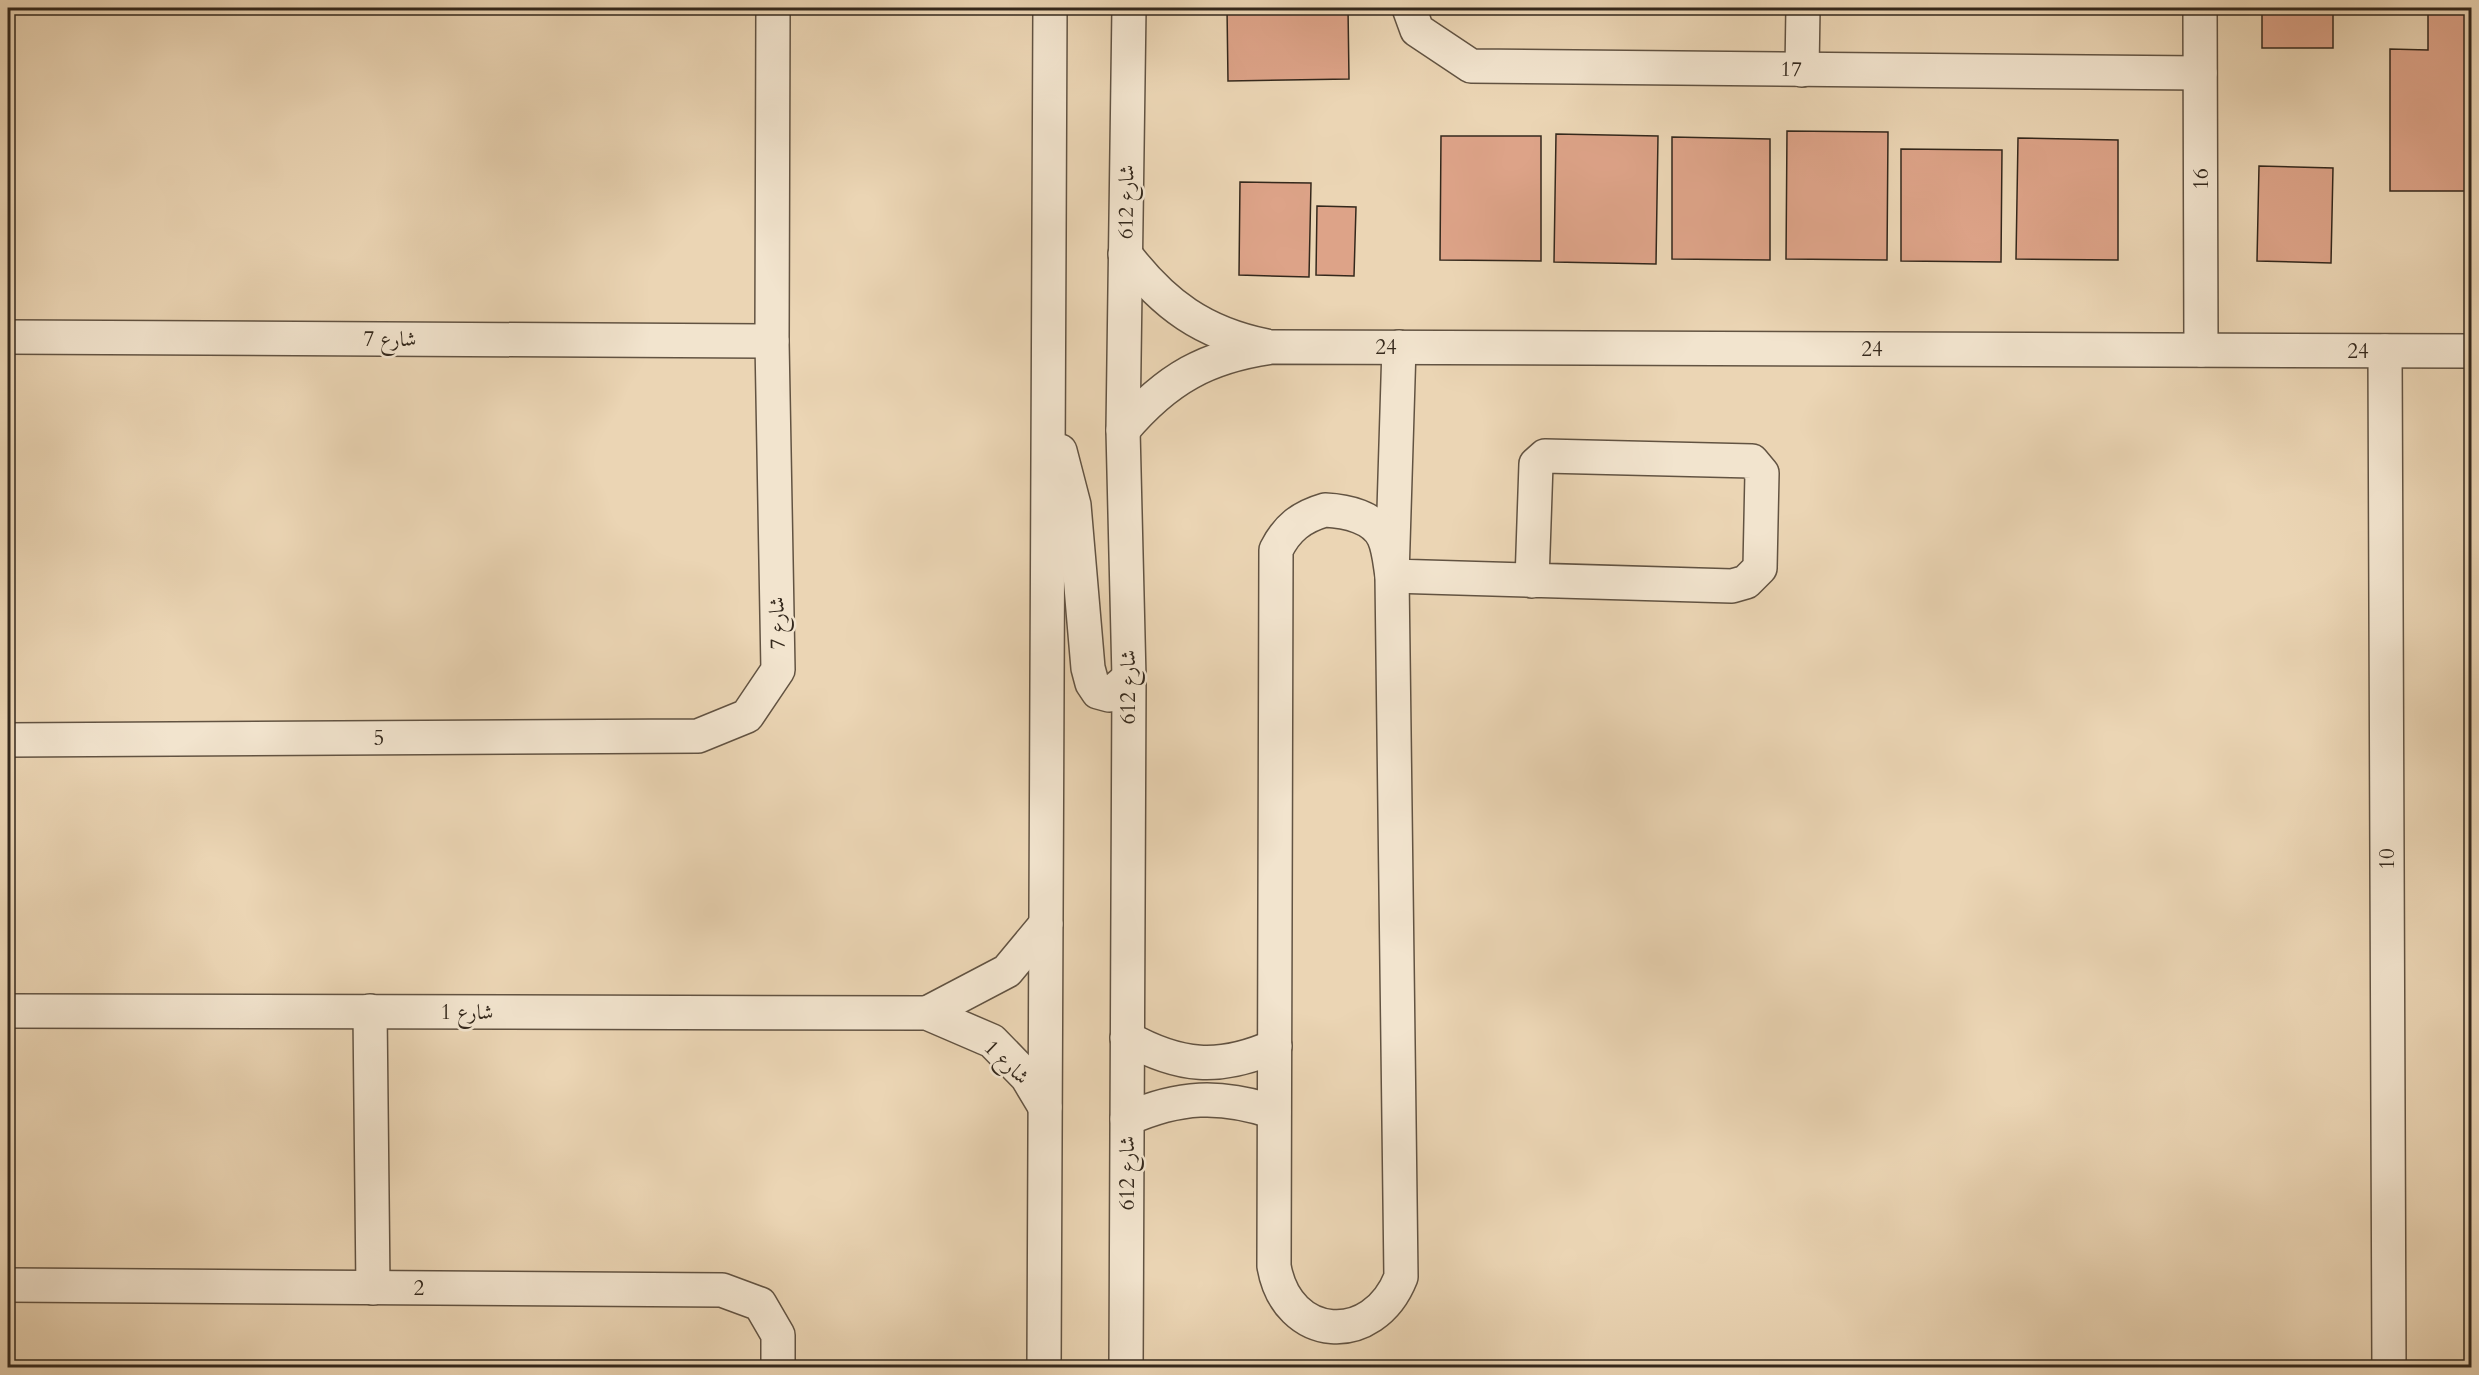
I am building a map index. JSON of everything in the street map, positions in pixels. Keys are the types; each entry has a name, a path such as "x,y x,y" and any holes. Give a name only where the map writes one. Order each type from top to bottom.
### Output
{"street":[{"name":"شارع 7","path":"747,716 778,670 772,341 773,8"},
{"path":"1044,1368 1050,8"},
{"name":"شارع 612","path":"1126,1368 1129,678 1123,430 1129,8"},
{"name":"17","path":"1409,8 1417,30 1471,66 2200,73"},
{"path":"1802,70 1803,8"},
{"name":"16","path":"2200,8 2201,350"},
{"name":"24","path":"1125,254 1144,279 1165,300 1190,318 1234,338 1273,347"},
{"name":"شارع 7","path":"8,337 772,341"},
{"name":"24","path":"1123,430 1164,388 1189,372 1215,359 1244,351 1273,347 2472,351"},
{"path":"1392,576 1384,537 1372,524 1342,510 1325,510 1302,519 1284,535 1276,550 1274,1266 1276,1281 1293,1308 1306,1318 1336,1327 1354,1325 1370,1318 1384,1307 1401,1277 1392,576 1399,347"},
{"name":"10","path":"2385,351 2390,1368"},
{"path":"1048,403 1074,505 1086,618 1088,668 1092,683 1098,692 1109,695 1129,678"},
{"path":"1392,576 1532,581 1732,586 1746,582 1760,568 1762,473 1752,461 1545,456 1536,464 1532,581"},
{"name":"5","path":"8,740 698,736 747,716"},
{"name":"شارع 1","path":"927,1013 1007,971 1046,924"},
{"name":"شارع 1","path":"8,1011 927,1013 992,1041 1027,1077 1045,1107"},
{"path":"370,1011 373,1288"},
{"path":"1127,1038 1150,1051 1200,1064 1242,1059 1275,1046"},
{"path":"1127,1119 1150,1109 1200,1099 1234,1101 1274,1112"},
{"name":"2","path":"8,1286 722,1290 760,1304 778,1335 778,1368"}],"building":[{"path":"1227,8 1348,8 1349,79 1228,81"},
{"path":"2262,8 2333,8 2333,48 2262,48"},
{"path":"2428,8 2472,8 2472,191 2390,191 2390,49 2428,50"},
{"path":"1787,131 1888,132 1887,260 1786,259"},
{"path":"1556,134 1658,136 1656,264 1554,262"},
{"path":"1441,136 1541,136 1541,261 1440,260"},
{"path":"1672,137 1770,139 1770,260 1672,259"},
{"path":"2018,138 2118,140 2118,260 2016,259"},
{"path":"1901,149 2002,150 2001,262 1901,261"},
{"path":"2259,166 2333,168 2331,263 2257,261"},
{"path":"1240,182 1311,183 1309,277 1239,275"},
{"path":"1317,206 1356,207 1354,276 1316,275"}]}
